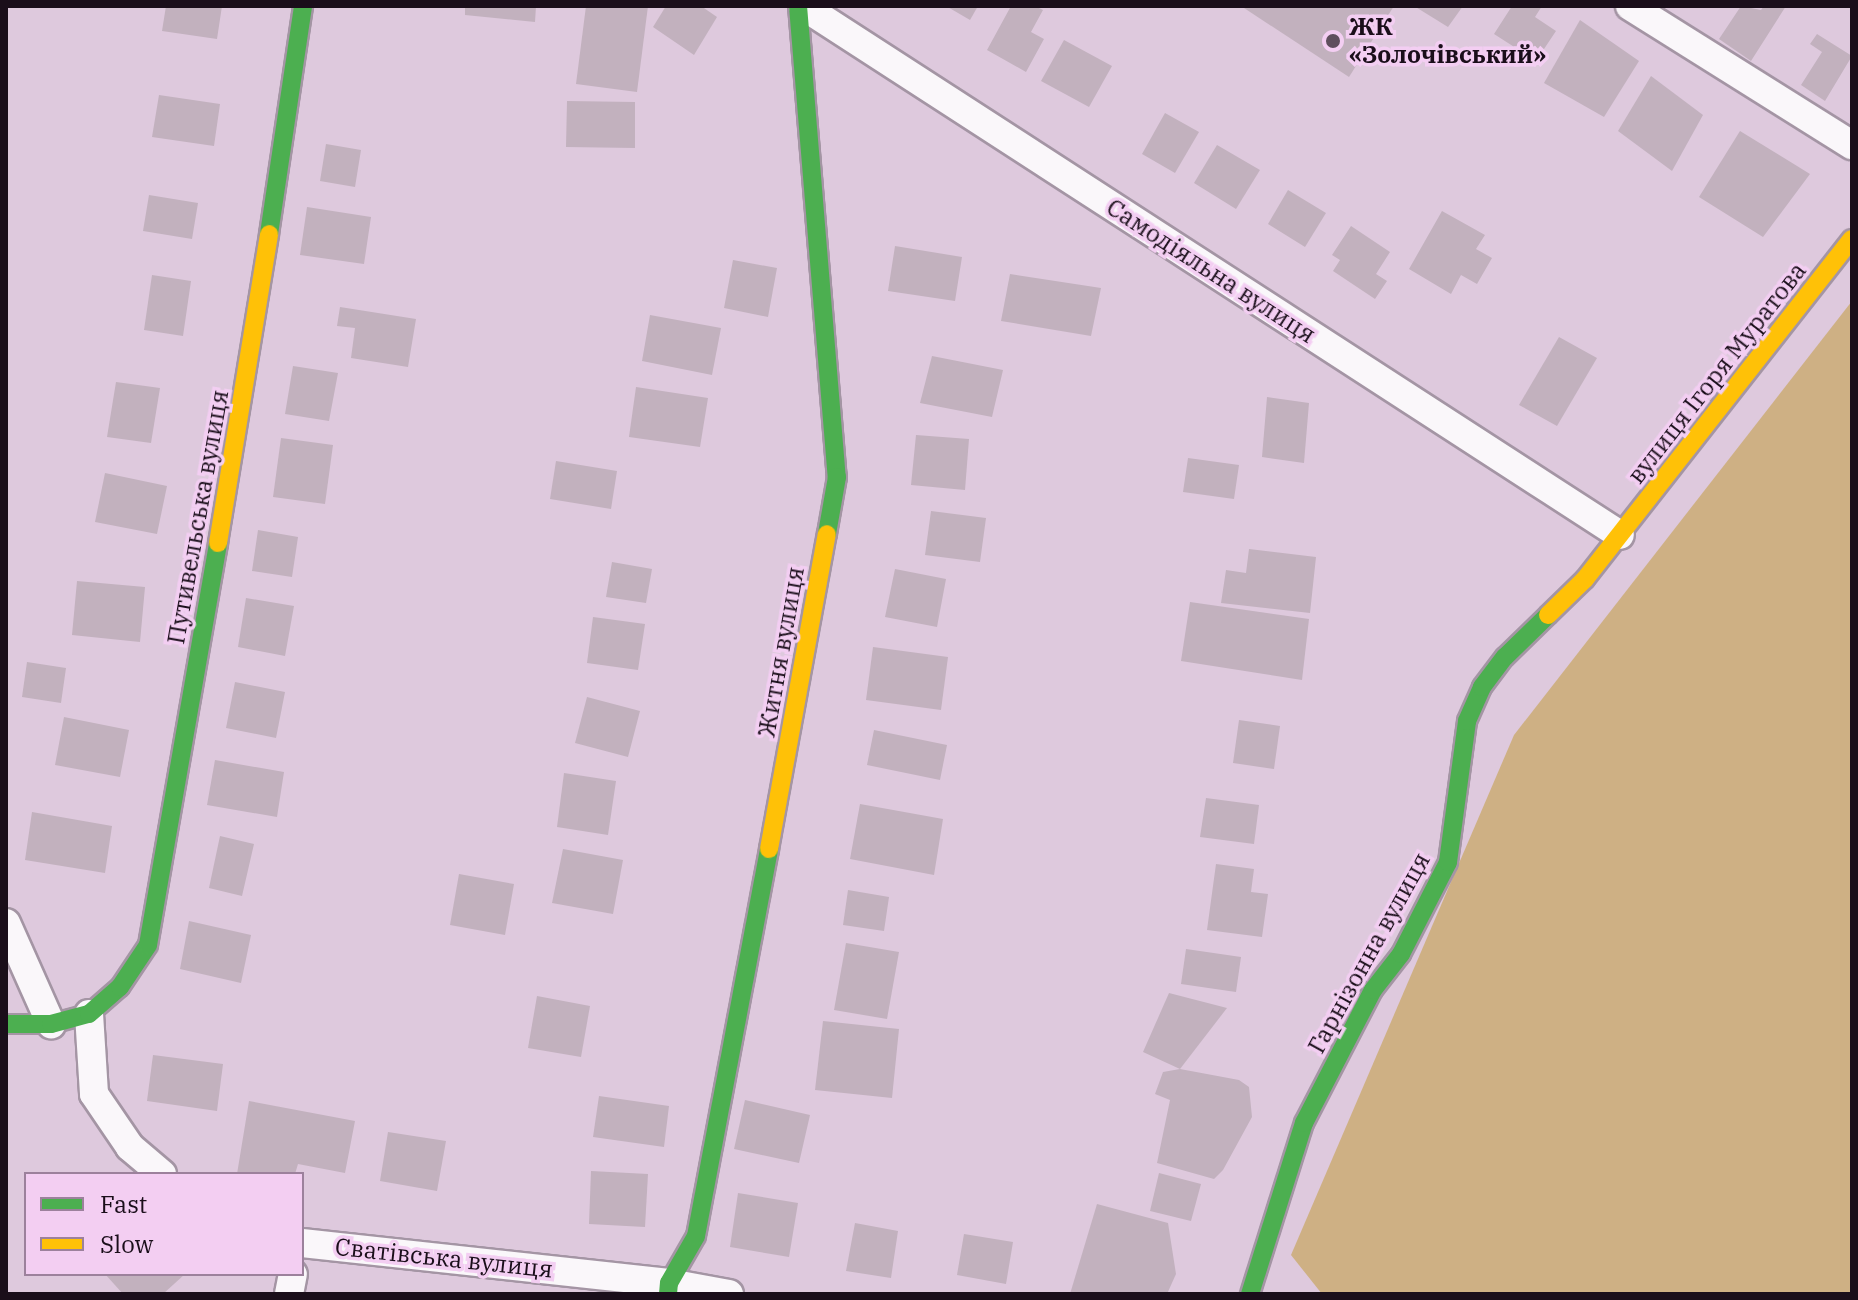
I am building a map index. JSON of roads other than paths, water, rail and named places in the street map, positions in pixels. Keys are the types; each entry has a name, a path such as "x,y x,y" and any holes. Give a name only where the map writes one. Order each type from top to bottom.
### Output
{"street":[{"name":"Путивельська вулиця","path":"89,1014 120,987 148,945 250,361 303,6"},
{"name":"Самодіяльна вулиця","path":"800,6 1620,535"},
{"name":"Житня вулиця","path":"669,1289 696,1236 708,1181 837,477 800,6"},
{"path":"1630,6 1852,145"},
{"name":"вулиця Ігоря Муратова","path":"1620,535 1852,239"},
{"name":"Гарнізонна вулиця","path":"1250,1294 1304,1123 1373,990 1401,954 1448,862 1467,721 1482,687 1505,657 1585,579 1620,535"},
{"path":"6,923 51,1024"},
{"path":"6,1024 51,1024 89,1014 94,1094 130,1147 160,1172"},
{"name":"Сватівська вулиця","path":"304,1243 729,1294"}],"place":[{"name":"ЖК «Золочівський»","path":"1333,41"}]}
